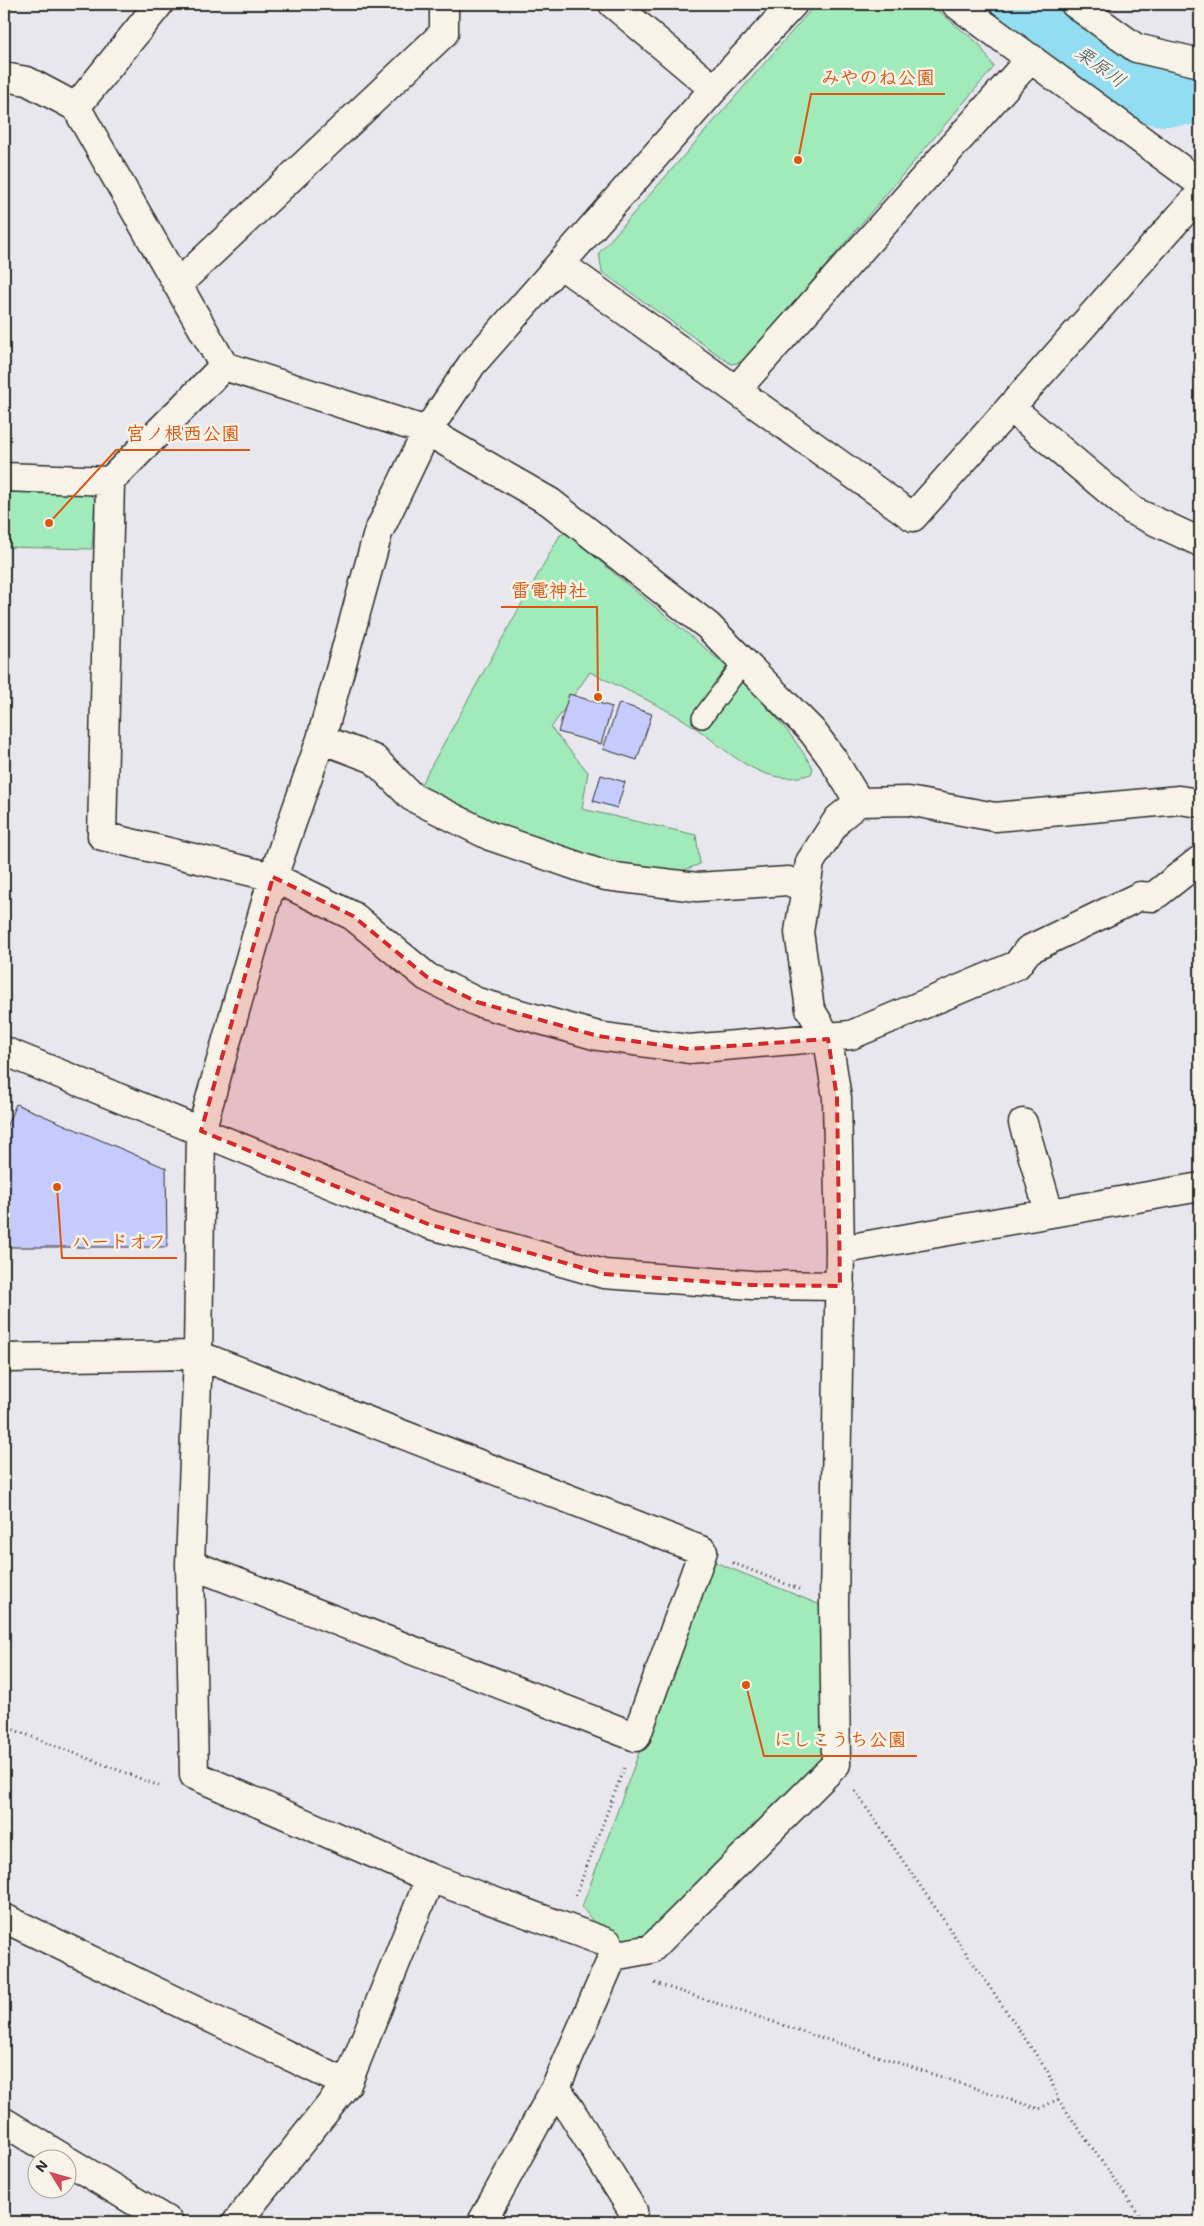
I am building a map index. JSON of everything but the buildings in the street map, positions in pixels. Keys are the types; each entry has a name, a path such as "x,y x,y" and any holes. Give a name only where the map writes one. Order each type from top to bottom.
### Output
{"street":[{"path":"76,107 159,4"},
{"path":"178,284 444,33 444,4"},
{"path":"613,4 714,89"},
{"path":"482,2222 556,2087 613,1956 608,1943 430,1878 194,1775 190,1564 198,1355 201,1131 272,877 321,739 378,533 427,431 472,364 714,89 792,4"},
{"path":"956,4 1200,183"},
{"path":"1075,4 1136,48 1196,62 1200,61"},
{"path":"736,390 1031,58"},
{"path":"4,77 27,81 76,107 224,366 427,431 550,502 708,626 812,732 832,758 859,802"},
{"path":"560,264 913,517 1200,194"},
{"path":"224,366 110,480 102,836 272,877 354,916 427,977 477,1002 598,1036 689,1049 852,1036 1017,965 1028,950 1140,896 1153,897 1200,860"},
{"path":"1011,408 1133,511 1200,542"},
{"path":"4,476 110,480"},
{"path":"321,739 374,758 412,797 490,836 606,876 697,887 788,881 805,888"},
{"path":"613,1956 651,1949 836,1764 834,1602 840,1250 836,1098 828,1039 810,1009 799,932 810,862 838,819 859,802 908,801 995,817 1179,800 1200,803"},
{"path":"4,1051 428,1224 604,1274 752,1285 840,1286"},
{"path":"1023,1123 1049,1212"},
{"path":"840,1250 1200,1187"},
{"path":"4,1358 198,1355 703,1551 636,1737 190,1564"},
{"path":"237,2222 348,2084 430,1878"},
{"path":"4,1918 348,2084"},
{"path":"556,2087 632,2211"},
{"path":"4,2122 47,2148"},
{"path":"78,2167 169,2222"}],"lane":[{"path":"702,718 743,663"}],"path":[{"path":"703,1551 834,1602"},
{"path":"4,1726 165,1789"},
{"path":"564,1926 636,1737"},
{"path":"836,1764 1048,2072 1058,2099 1144,2222"},
{"path":"613,1956 650,1981 1039,2109 1058,2099"}],"highlighted area":[{"path":"273,877 353,916 427,977 477,1002 598,1036 689,1049 828,1039 837,1098 840,1286 752,1285 604,1274 428,1224 201,1131"}],"green space":[{"path":"816,4 930,4 979,44 994,67 744,362 731,364 602,272 599,253"},
{"path":"4,489 86,492 95,499 92,549 4,547"},
{"path":"568,532 731,671 762,701 789,733 813,768 811,774 792,778 774,776 757,770 741,761 679,717 590,672 551,728 588,772 582,809 696,835 700,864 671,875 529,847 420,786 560,535"},
{"path":"710,1560 828,1608 828,1763 656,1934 636,1943 598,1928 582,1907"}],"waterway":[{"name":"栗原川","path":"1014,4 1090,61 1132,88 1166,92 1200,91"}],"place":[{"name":"みやのね公園","path":"798,160"},
{"name":"宮ノ根西公園","path":"49,523"},
{"name":"雷電神社","path":"598,697"},
{"name":"ハードオフ","path":"57,1187"},
{"name":"にしこうち公園","path":"746,1685"}]}
